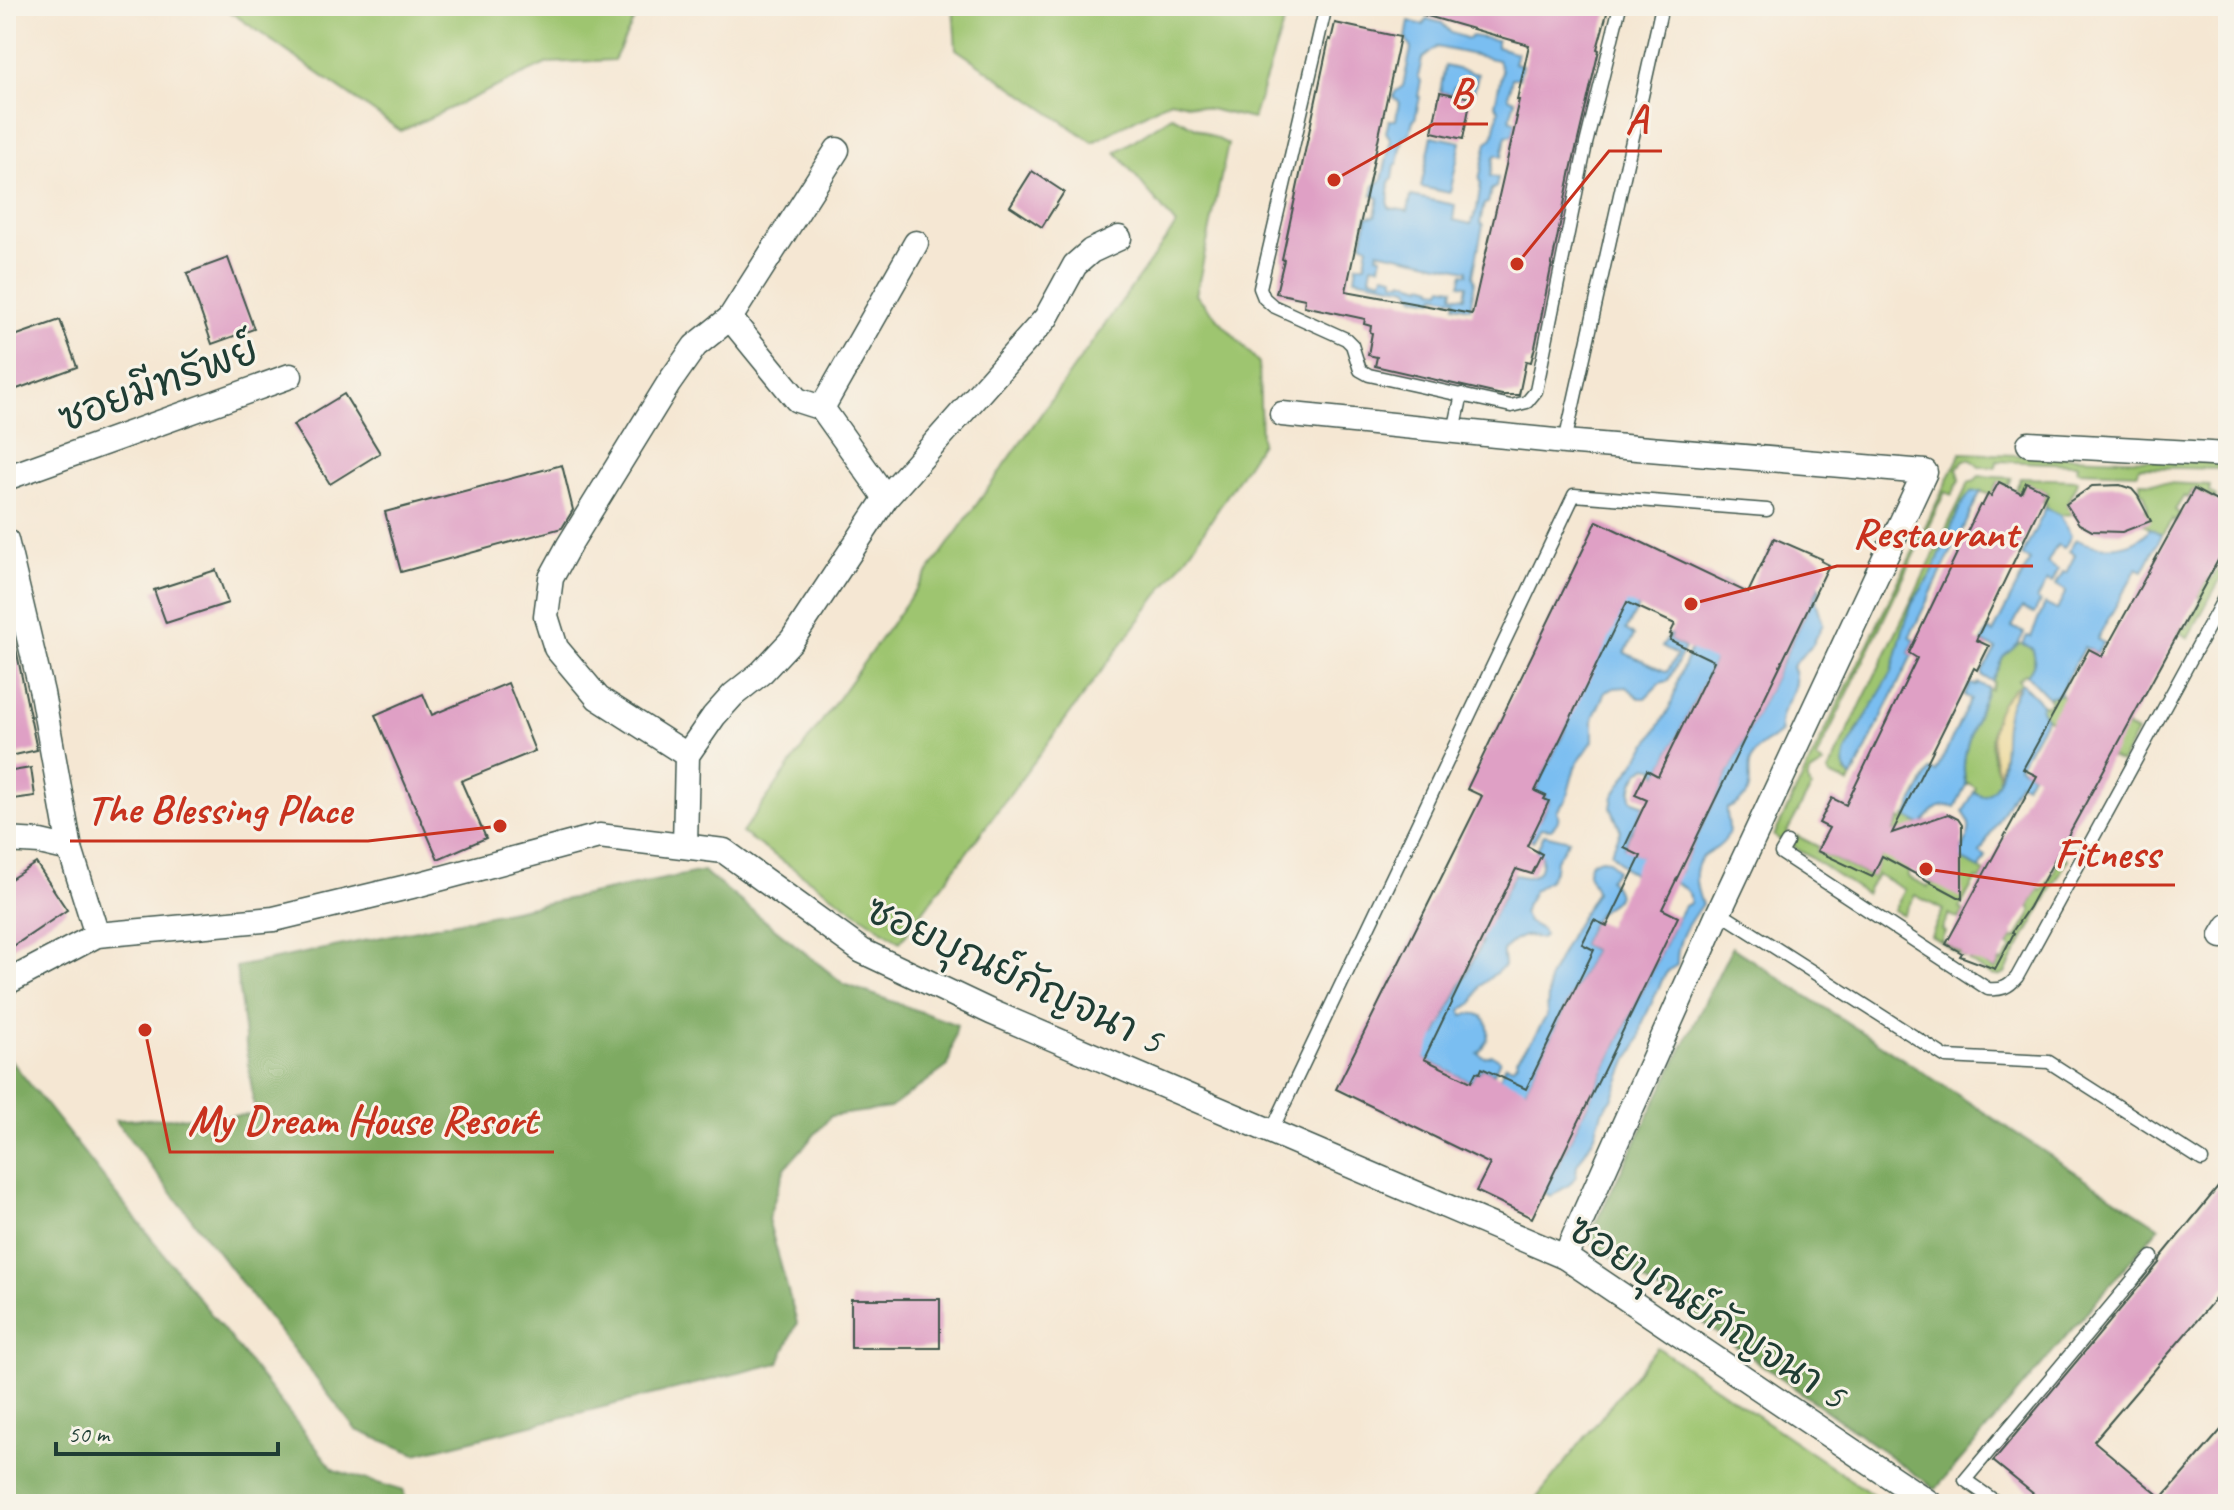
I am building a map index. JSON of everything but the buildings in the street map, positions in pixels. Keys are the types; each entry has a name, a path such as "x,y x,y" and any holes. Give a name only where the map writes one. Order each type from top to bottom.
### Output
{"street":[{"path":"687,755 598,698 556,648 546,616 551,578 669,383 695,346 730,318 837,150"},
{"path":"685,846 687,755 714,716 792,640 886,498 1046,318 1075,265 1091,251 1119,238"},
{"path":"822,408 916,243"},
{"path":"730,318 797,400 822,408 886,498"},
{"name":"ซอยมีทรัพย์","path":"6,478 290,376"},
{"path":"1282,414 1565,442 1925,472 1771,845 1719,912 1565,1257"},
{"path":"2029,444 2228,455"},
{"path":"6,540 42,693 70,849 97,935"},
{"name":"ซอยบุณย์กัญจนา 5","path":"6,983 97,935 274,919 599,836 724,851 862,951 991,1012 1565,1257 1931,1504"},
{"path":"6,840 40,842 70,849"}],"lane":[{"path":"1326,6 1260,288 1264,298 1273,306 1346,339 1352,345 1360,370 1369,375 1511,406 1527,402 1536,391 1586,144 1620,6"},
{"path":"1565,442 1662,6"},
{"path":"1454,431 1462,394"},
{"path":"1271,1132 1574,495 1767,510"},
{"path":"1771,845 1988,989 2000,990 2010,986 2228,591"},
{"path":"1719,912 1946,1057 2049,1062 2202,1160"},
{"path":"1999,1504 1965,1480 2152,1257"}],"green space":[{"path":"222,6 641,6 614,60 548,63 401,131"},
{"path":"953,6 1289,6 1253,119 1170,100 1093,142 956,49"},
{"path":"1172,116 1228,144 1196,295 1259,363 1261,443 1193,548 900,942 742,833 1176,225 1116,152"},
{"path":"1961,453 2228,463 2228,476 2223,476 2223,469 2139,467 2138,473 2077,471 2078,464 1997,461 1996,467 1979,467 1969,459 1964,460 1957,468 1960,479 1952,495 1945,492 1816,759 1823,764 1809,775 1811,788 1782,841 1774,836"},
{"path":"1979,476 2011,478 2007,486 1998,482 1991,496 1981,491 1946,543 1912,604 1892,672 1869,715 1856,731 1846,773 1852,778 1849,784 1828,772 1969,482"},
{"path":"2021,478 2077,480 2067,507 2073,508 2074,514 2060,515 2045,508 2047,504 2043,502 2048,493 2026,482 2021,493 2015,490"},
{"path":"2140,482 2210,485 2209,492 2216,496 2214,500 2193,489 2188,498 2184,496 2175,510 2180,514 2162,535 2139,521 2142,509 2148,509"},
{"path":"2228,551 2228,565 2188,638 2179,632 2191,621 2202,598 2198,596"},
{"path":"2016,644 2032,648 2034,662 2027,675 2018,680 2021,683 2006,698 1996,716 1992,748 1999,777 1994,789 1983,796 1974,792 1976,788 1967,785 1964,773 1966,749 1988,688 1991,690 2003,657"},
{"path":"2059,694 2124,731 2127,727 2137,732 2121,762 2046,718 2041,710 2042,704 2046,706 2051,701 2048,697"},
{"path":"1905,816 1922,825 1908,877 1928,887 1958,857 1985,872 1980,880 1976,879 1968,893 1960,908 1964,911 1958,919 1949,914 1942,930 1945,932 1941,941 1962,953 1966,959 1931,936 1943,910 1915,895 1903,915 1894,910 1905,890 1877,874 1866,894 1793,846 1797,836 1819,847 1817,851 1871,877 1900,819 1903,820"},
{"path":"2058,854 2068,859 2005,973 1991,975 1969,961 1974,959 1995,970 2000,961 2003,962 2012,949 2008,946 2012,937 2016,939 2029,916 2032,909 2029,907 2039,889 2042,891 2051,877"},
{"path":"703,871 844,984 957,1025 948,1066 890,1108 831,1116 785,1168 768,1219 797,1323 779,1363 416,1454 356,1430 115,1120 255,1115 236,967"},
{"path":"1732,947 2159,1227 1936,1489 1587,1240"},
{"path":"6,1054 334,1470 404,1491 405,1504 6,1504"},
{"path":"1657,1347 1886,1504 1532,1504"}],"sand":[{"path":"2021,683 2014,693 1999,775 1993,750 1994,725 2002,702"}],"water":[{"path":"1427,19 1442,23 1451,33 1469,39 1472,36 1497,40 1497,47 1517,53 1514,63 1522,65 1519,78 1512,78 1508,97 1515,100 1510,119 1516,122 1513,135 1506,136 1502,157 1494,157 1490,176 1498,178 1488,203 1484,204 1470,308 1455,305 1456,299 1436,295 1434,300 1415,297 1408,288 1355,278 1357,264 1365,264 1368,246 1362,243 1367,217 1375,216 1379,198 1372,195 1374,186 1382,180 1391,140 1386,132 1389,120 1396,120 1399,101 1393,98 1403,86 1411,49 1406,39 1409,21 1423,25","holes":["1437,47 1498,60 1502,71 1495,105 1499,110 1493,138 1487,142 1477,209 1471,224 1453,220 1455,205 1411,196 1408,211 1388,205 1390,180 1398,163 1403,138 1410,133 1415,119 1420,97 1421,81 1418,77 1422,59","1378,251 1468,270 1468,274 1463,273 1460,284 1467,285 1465,297 1453,295 1454,288 1443,286 1441,290 1433,289 1423,284 1394,281 1394,276 1384,274 1382,280 1370,277 1372,265 1380,266 1382,256 1377,255"]},
{"path":"1445,66 1478,74 1474,91 1454,87 1452,94 1440,92"},
{"path":"1432,136 1461,142 1450,193 1421,187"},
{"path":"1981,491 1910,636 1915,640 1909,653 1912,655 1852,778 1844,765 1847,749 1892,672 1912,604 1932,573 1960,507 1971,492"},
{"path":"2046,508 2060,515 2071,536 2064,548 2057,545 2047,563 2058,570 2052,583 2047,581 2034,614 2022,608 2012,627 2024,633 2018,644 2003,657 1992,681 1982,676 1982,672 1996,649 1982,642 1988,630 1993,633 2030,560 2022,556"},
{"path":"2150,528 2162,535 2143,571 2137,568 2097,639 2104,643 2097,653 2084,647 2059,694 2048,697 2027,675 2034,656 2032,648 2023,644 2027,636 2031,637 2045,604 2057,610 2066,591 2056,585 2075,555 2069,551 2076,539 2105,547 2116,546 2135,541"},
{"path":"1724,581 1742,593 1733,623 1658,776 1654,768 1648,766 1640,772 1633,785 1631,800 1645,805 1624,847 1649,859 1641,877 1626,870 1611,852 1621,831 1611,808 1613,796 1670,707 1681,671"},
{"path":"1819,586 1816,601 1823,624 1813,644 1792,666 1795,684 1782,715 1781,732 1756,751 1751,760 1746,796 1727,809 1727,837 1699,862 1696,883 1702,904 1681,940 1677,965 1664,976 1612,1099 1602,1112 1594,1137 1577,1165 1576,1176 1570,1184 1551,1196 1520,1181 1556,1169 1678,917 1684,906 1690,904 1687,891 1665,879 1679,873"},
{"path":"1627,600 1639,606 1626,630 1634,635 1625,653 1667,672 1677,655 1662,647 1670,634 1670,640 1685,648 1668,681 1660,683 1645,698 1639,698 1627,687 1605,692 1593,718 1593,741 1575,767 1566,800 1557,811 1558,821 1551,829 1541,828 1533,841 1492,821 1540,820 1549,801 1535,791 1570,720 1546,707"},
{"path":"1978,683 1988,688 1966,749 1966,785 1955,807 1944,806 1935,810 1922,825 1907,817 1911,805 1930,770 1936,772 1971,699 1964,695 1970,684"},
{"path":"2021,683 2042,704 2041,710 2046,718 2019,766 2032,774 2026,785 2019,782 1980,853 1986,857 1980,869 1958,858 1969,829 1963,812 1974,792 1983,796 1997,784 2007,714"},
{"path":"1544,834 1569,840 1556,860 1549,880 1533,891 1523,913 1528,922 1542,930 1544,935 1541,939 1524,936 1507,946 1503,952 1504,966 1480,986 1473,1003 1461,1010 1463,1015 1477,1014 1488,1026 1485,1044 1478,1053 1500,1060 1494,1073 1482,1068 1471,1082 1401,1048 1436,1035 1482,942 1458,929 1492,919 1514,874 1526,877 1538,872 1541,855 1536,852"},
{"path":"1609,860 1617,870 1609,879 1617,897 1598,914 1587,932 1582,944 1594,950 1514,1114 1500,1077 1506,1065 1513,1067 1518,1062 1517,1059 1547,1015 1549,978 1596,892 1588,871 1591,862"}],"place":[{"name":"B","path":"1334,180"},
{"name":"A","path":"1517,264"},
{"name":"Restaurant","path":"1691,604"},
{"name":"The Blessing Place","path":"500,826"},
{"name":"Fitness","path":"1926,869"},
{"name":"My Dream House Resort","path":"145,1030"}]}
